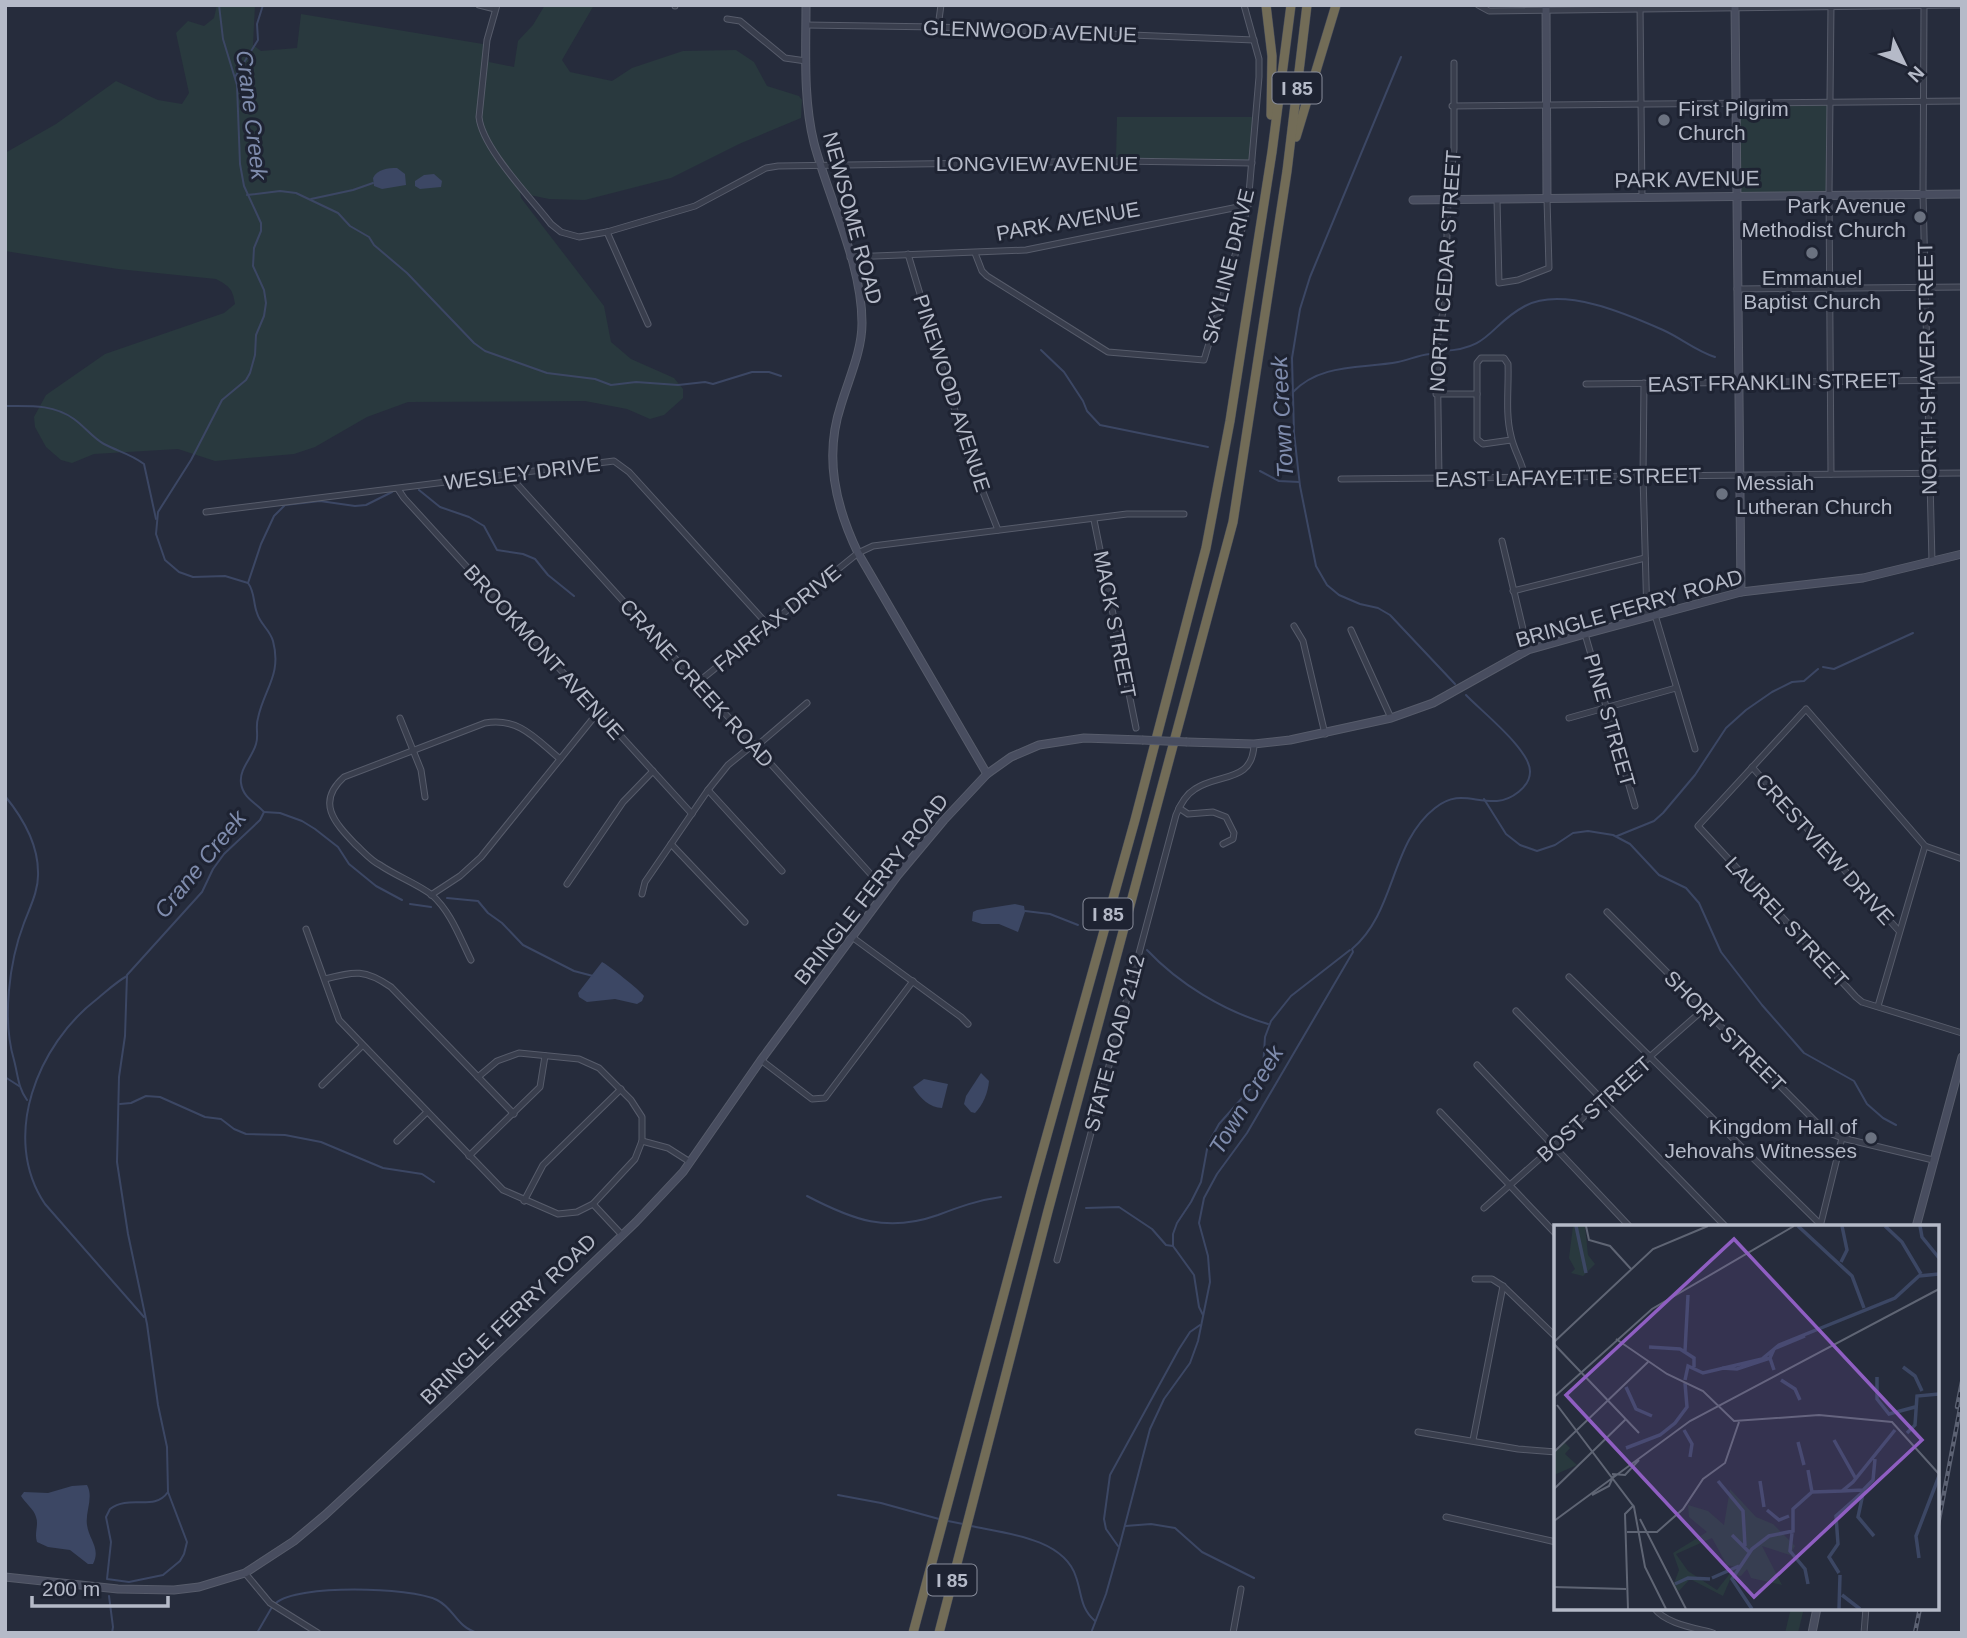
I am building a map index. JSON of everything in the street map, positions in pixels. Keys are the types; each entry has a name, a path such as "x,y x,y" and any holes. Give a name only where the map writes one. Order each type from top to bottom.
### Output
{"highway":[{"path":"1266,5 1273,64 1272,152"},
{"name":"I 85","path":"913,1633 1135,820 1203,560 1230,421 1272,152 1291,5"},
{"name":"I 85","path":"939,1633 1062,1158 1233,522 1287,171 1307,5"},
{"path":"1287,171 1307,95 1337,5"}],"street":[{"path":"479,5 496,7"},
{"name":"NEWSOME ROAD","path":"806,5 809,116 821,165 850,257 859,294 862,330 859,350 833,432 831,456 842,511 858,554 987,774"},
{"path":"938,27 941,5"},
{"name":"SKYLINE DRIVE","path":"975,253 982,271 987,276 1108,352 1204,360 1248,205 1259,59 1244,5"},
{"path":"1478,5 1489,11 1546,8 1962,5"},
{"name":"NORTH SHAVER STREET","path":"1924,5 1924,287 1932,562"},
{"path":"1831,6 1831,474"},
{"name":"LONGVIEW AVENUE","path":"496,7 487,40 480,102 479,117 483,135 551,224 561,232 579,237 607,232 695,206 766,168 1118,161 1252,163"},
{"path":"1640,7 1642,198"},
{"path":"1735,7 1741,592"},
{"path":"1497,200 1499,283 1518,280 1549,268 1546,8"},
{"path":"727,19 740,21 785,58 806,61"},
{"name":"GLENWOOD AVENUE","path":"806,25 938,27 1254,40"},
{"name":"NORTH CEDAR STREET","path":"1438,478 1437,340 1445,302 1448,200 1454,149 1454,63"},
{"path":"1452,106 1962,101"},
{"name":"PARK AVENUE","path":"1413,200 1962,194"},
{"name":"PARK AVENUE","path":"850,257 1027,250 1248,205"},
{"path":"607,232 648,324"},
{"name":"PINEWOOD AVENUE","path":"908,254 968,454 998,530"},
{"path":"1737,289 1962,287"},
{"path":"1511,439 1483,444 1477,439 1478,363 1481,358 1504,358 1508,364 1511,439 1522,461 1525,477"},
{"name":"EAST FRANKLIN STREET","path":"1586,384 1962,380"},
{"path":"1644,383 1645,558 1651,616 1695,749"},
{"path":"1436,394 1477,394"},
{"name":"WESLEY DRIVE","path":"206,512 607,462 620,464 768,625"},
{"name":"EAST LAFAYETTE STREET","path":"1341,479 1962,473"},
{"name":"CRANE CREEK ROAD","path":"508,474 886,891"},
{"name":"BROOKMONT AVENUE","path":"398,489 692,814"},
{"path":"858,554 884,544 1127,514 1184,514"},
{"name":"MACK STREET","path":"1094,520 1136,728"},
{"path":"1502,541 1528,650"},
{"name":"FAIRFAX DRIVE","path":"697,683 858,554"},
{"name":"BRINGLE FERRY ROAD","path":"5,1577 155,1591 199,1587 245,1573 294,1541 323,1517 622,1235 683,1172 761,1060 886,891 928,838 987,774 1011,757 1064,739 1254,744 1325,734 1391,719 1433,703 1528,650 1741,592 1863,578 1962,554"},
{"path":"1513,591 1645,558"},
{"path":"1294,625 1303,641 1325,734"},
{"path":"1351,629 1391,719"},
{"name":"PINE STREET","path":"1585,634 1635,806"},
{"path":"1569,718 1676,688"},
{"path":"642,894 645,882 728,765 754,744 759,744 807,703"},
{"path":"1752,767 1806,709 1925,846 1962,859"},
{"path":"431,895 460,876 481,857 598,711"},
{"path":"400,718 421,770 425,797"},
{"path":"471,960 449,915 431,895 377,864 339,828 331,816 330,795 334,786 344,777 485,723 500,720 523,728 560,759"},
{"path":"1223,844 1233,839 1234,833 1226,817 1213,812 1188,814 1179,808 1194,789 1246,768 1254,758 1254,744"},
{"name":"LAUREL STREET","path":"1752,767 1698,826 1856,997 1962,1034"},
{"name":"CRESTVIEW DRIVE","path":"1752,767 1899,931"},
{"path":"567,884 623,802 653,771"},
{"path":"708,790 782,872"},
{"name":"STATE ROAD 2112","path":"1057,1260 1179,808"},
{"path":"671,844 745,922"},
{"path":"1878,1006 1925,846"},
{"name":"SHORT STREET","path":"1607,912 1817,1123 1842,1138 1933,1160"},
{"path":"306,929 339,1020 503,1190 558,1214 577,1212 593,1204 635,1159 642,1141 642,1117 632,1100 599,1068 579,1059 519,1053 497,1061 478,1077"},
{"path":"852,937 968,1024"},
{"path":"325,979 351,972 375,975 391,987 514,1114"},
{"path":"1569,977 1820,1225"},
{"path":"761,1060 812,1099 821,1100 830,1094 913,981"},
{"name":"BOST STREET","path":"1484,1208 1704,1009"},
{"path":"1516,1011 1724,1225"},
{"path":"322,1085 362,1046"},
{"path":"469,1156 540,1087 545,1056"},
{"path":"1917,1225 1962,1057"},
{"path":"1477,1065 1628,1225"},
{"path":"524,1201 543,1165 621,1089"},
{"path":"397,1141 427,1112"},
{"path":"1440,1112 1554,1232"},
{"path":"1821,1225 1842,1138"},
{"path":"642,1141 668,1148 690,1162"},
{"path":"593,1204 622,1235"},
{"path":"1475,1279 1492,1279 1503,1286 1554,1335"},
{"path":"1473,1440 1503,1286"},
{"path":"1418,1432 1518,1449 1554,1452"},
{"path":"1446,1517 1554,1542"},
{"path":"245,1573 273,1606 318,1633"},
{"path":"1233,1633 1241,1590"},
{"path":"1656,1610 1687,1626 1713,1633"},
{"path":"1812,1633 1817,1610"},
{"path":"1864,1633 1866,1610"}],"shaded area":[{"path":"217,5 255,5 253,45 261,51 297,48 301,14 489,45 489,62 514,67 518,41 533,25 545,5 594,5 562,60 570,72 612,81 632,68 683,51 736,50 754,62 767,86 799,96 802,100 801,118 739,144 671,178 585,200 549,199 520,193 521,198 604,306 611,342 631,359 674,378 683,389 683,398 664,415 650,419 627,409 585,401 408,402 367,417 315,447 294,454 215,461 178,449 94,454 72,463 61,460 46,447 35,427 34,417 46,395 105,354 224,313 235,304 230,288 216,279 118,269 5,251 5,153 56,124 116,81 158,100 182,104 189,93 176,33 188,21 204,26 214,18"},
{"path":"1830,102 1829,194 1736,196 1736,104"},
{"path":"1117,117 1254,117 1250,161 1116,159"},
{"path":"1791,1610 1804,1610 1798,1633 1785,1633"}],"water":[{"path":"397,168 405,174 406,185 382,189 374,186 373,178 377,173"},
{"path":"434,174 442,181 441,187 420,189 415,186 415,181 424,175"},
{"path":"1015,904 1024,906 1025,912 1018,932 999,924 972,921 973,912 977,910"},
{"path":"602,962 642,993 642,1001 637,1004 615,999 587,1002 579,997 578,993"},
{"path":"981,1073 989,1081 983,1103 975,1113 964,1104"},
{"path":"924,1079 948,1084 942,1108 926,1102 913,1087"},
{"path":"87,1485 90,1494 87,1525 96,1553 93,1564 88,1564 70,1550 48,1547 37,1542 36,1517 21,1496 24,1492 48,1493"}],"waterway":[{"name":"Crane Creek","path":"168,1492 156,1501 126,1503 110,1509 106,1517 111,1542 107,1579 129,1582 163,1575 180,1561 187,1542 168,1492 167,1447 117,1162 119,1077 125,1036 127,975 202,892 224,854 260,820 264,812 244,792 241,778 256,744 257,721 275,663 273,641 258,617 248,583 225,576 193,577 179,572 165,560 156,534 158,512 191,460 222,400 246,380 250,373 255,355 256,335 266,303 264,290 253,266 254,248 261,231 261,223 244,186 240,164 237,85 223,39 219,5"},
{"path":"235,77 258,40 257,24 263,5"},
{"name":"Town Creek","path":"1401,57 1310,277 1300,309 1292,358 1294,433 1300,486 1316,566 1327,585 1339,595 1378,608 1390,615 1455,684"},
{"path":"311,199 373,183"},
{"path":"247,195 280,191 296,193 338,213 350,226 369,237 374,245 407,273 474,343 485,351 547,373 595,379 611,385 636,382 713,384 752,372 769,372 781,376"},
{"path":"1443,351 1471,346 1481,341 1525,306 1558,299 1595,304 1614,310 1663,330 1715,357"},
{"path":"1041,350 1064,372 1087,411 1100,425 1208,447"},
{"path":"1293,392 1316,376 1329,372 1398,362 1430,354"},
{"path":"5,406 41,407 66,414 100,442 144,464 156,519"},
{"path":"1260,471 1279,481 1299,482"},
{"path":"419,490 440,507 469,517 484,526 497,550 535,559 548,575 574,596"},
{"path":"248,583 274,516 285,505 320,501 366,505 392,492"},
{"path":"1823,667 1834,669 1913,633"},
{"path":"1617,836 1654,821 1663,813 1695,775 1726,728 1746,710 1772,692 1792,682 1804,681 1818,669"},
{"name":"Town Creek","path":"1091,1633 1106,1594 1150,1429 1164,1399 1190,1363 1198,1341 1210,1282 1208,1256 1199,1223 1204,1198 1217,1174 1247,1133 1353,952 1352,949 1366,934 1377,916 1409,840 1420,823 1435,808 1451,799 1497,801 1508,798 1519,792 1529,778 1528,763 1523,753 1466,695"},
{"path":"5,796 28,831 38,872 34,898 14,955 8,1009 10,1044 20,1086 27,1100"},
{"path":"1484,799 1506,834 1520,845 1537,851 1555,845 1573,833 1588,831 1613,835 1630,844 1659,875 1686,888 1699,903 1721,952 1804,1053 1854,1081 1867,1104 1896,1125"},
{"path":"264,812 280,813 315,829 338,847 349,864 376,886 402,900"},
{"path":"447,898 478,901 523,945 574,971 593,976"},
{"path":"410,904 431,907"},
{"path":"1025,911 1050,914 1078,925"},
{"path":"1147,950 1173,974 1203,995 1235,1012 1268,1024"},
{"path":"1173,1246 1177,1223 1201,1182 1208,1144 1219,1124 1259,1079 1263,1068 1265,1037 1271,1021 1291,996 1350,950"},
{"path":"127,976 76,1018 43,1066 32,1093 26,1122 26,1150 32,1178 45,1204 144,1317"},
{"path":"5,1077 19,1086"},
{"path":"120,1104 131,1103 146,1096 160,1097 205,1117 221,1119 246,1134 285,1135 321,1142 383,1168 422,1174 434,1182"},
{"path":"807,1196 840,1212 886,1223 920,1220 1001,1197"},
{"path":"1086,1208 1119,1207 1152,1229 1166,1245 1173,1246 1194,1275 1199,1307 1203,1315"},
{"path":"1118,1546 1106,1529 1104,1519 1110,1475 1179,1349 1190,1332 1200,1325"},
{"path":"838,1495 881,1503 939,1519"},
{"path":"948,1521 963,1524"},
{"path":"1125,1526 1151,1524 1175,1528 1202,1552 1254,1578"},
{"path":"971,1526 1016,1535 1059,1554 1076,1577 1084,1606 1095,1621"},
{"path":"276,1603 288,1597 329,1590 403,1592 437,1600 465,1627 478,1633"},
{"name":"Crane Creek","path":"109,1596 112,1633"},
{"path":"257,1633 272,1607"}],"railway":[{"path":"1957,1407 1962,1382"},
{"path":"1939,1519 1962,1398"},
{"path":"1915,1633 1920,1610"}],"place":[{"name":"First Pilgrim Church","path":"1664,120"},
{"name":"Park Avenue Methodist Church","path":"1920,217"},
{"name":"Emmanuel Baptist Church","path":"1812,253"},
{"name":"Messiah Lutheran Church","path":"1722,494"},
{"name":"Kingdom Hall of Jehovahs Witnesses","path":"1871,1138"}]}
